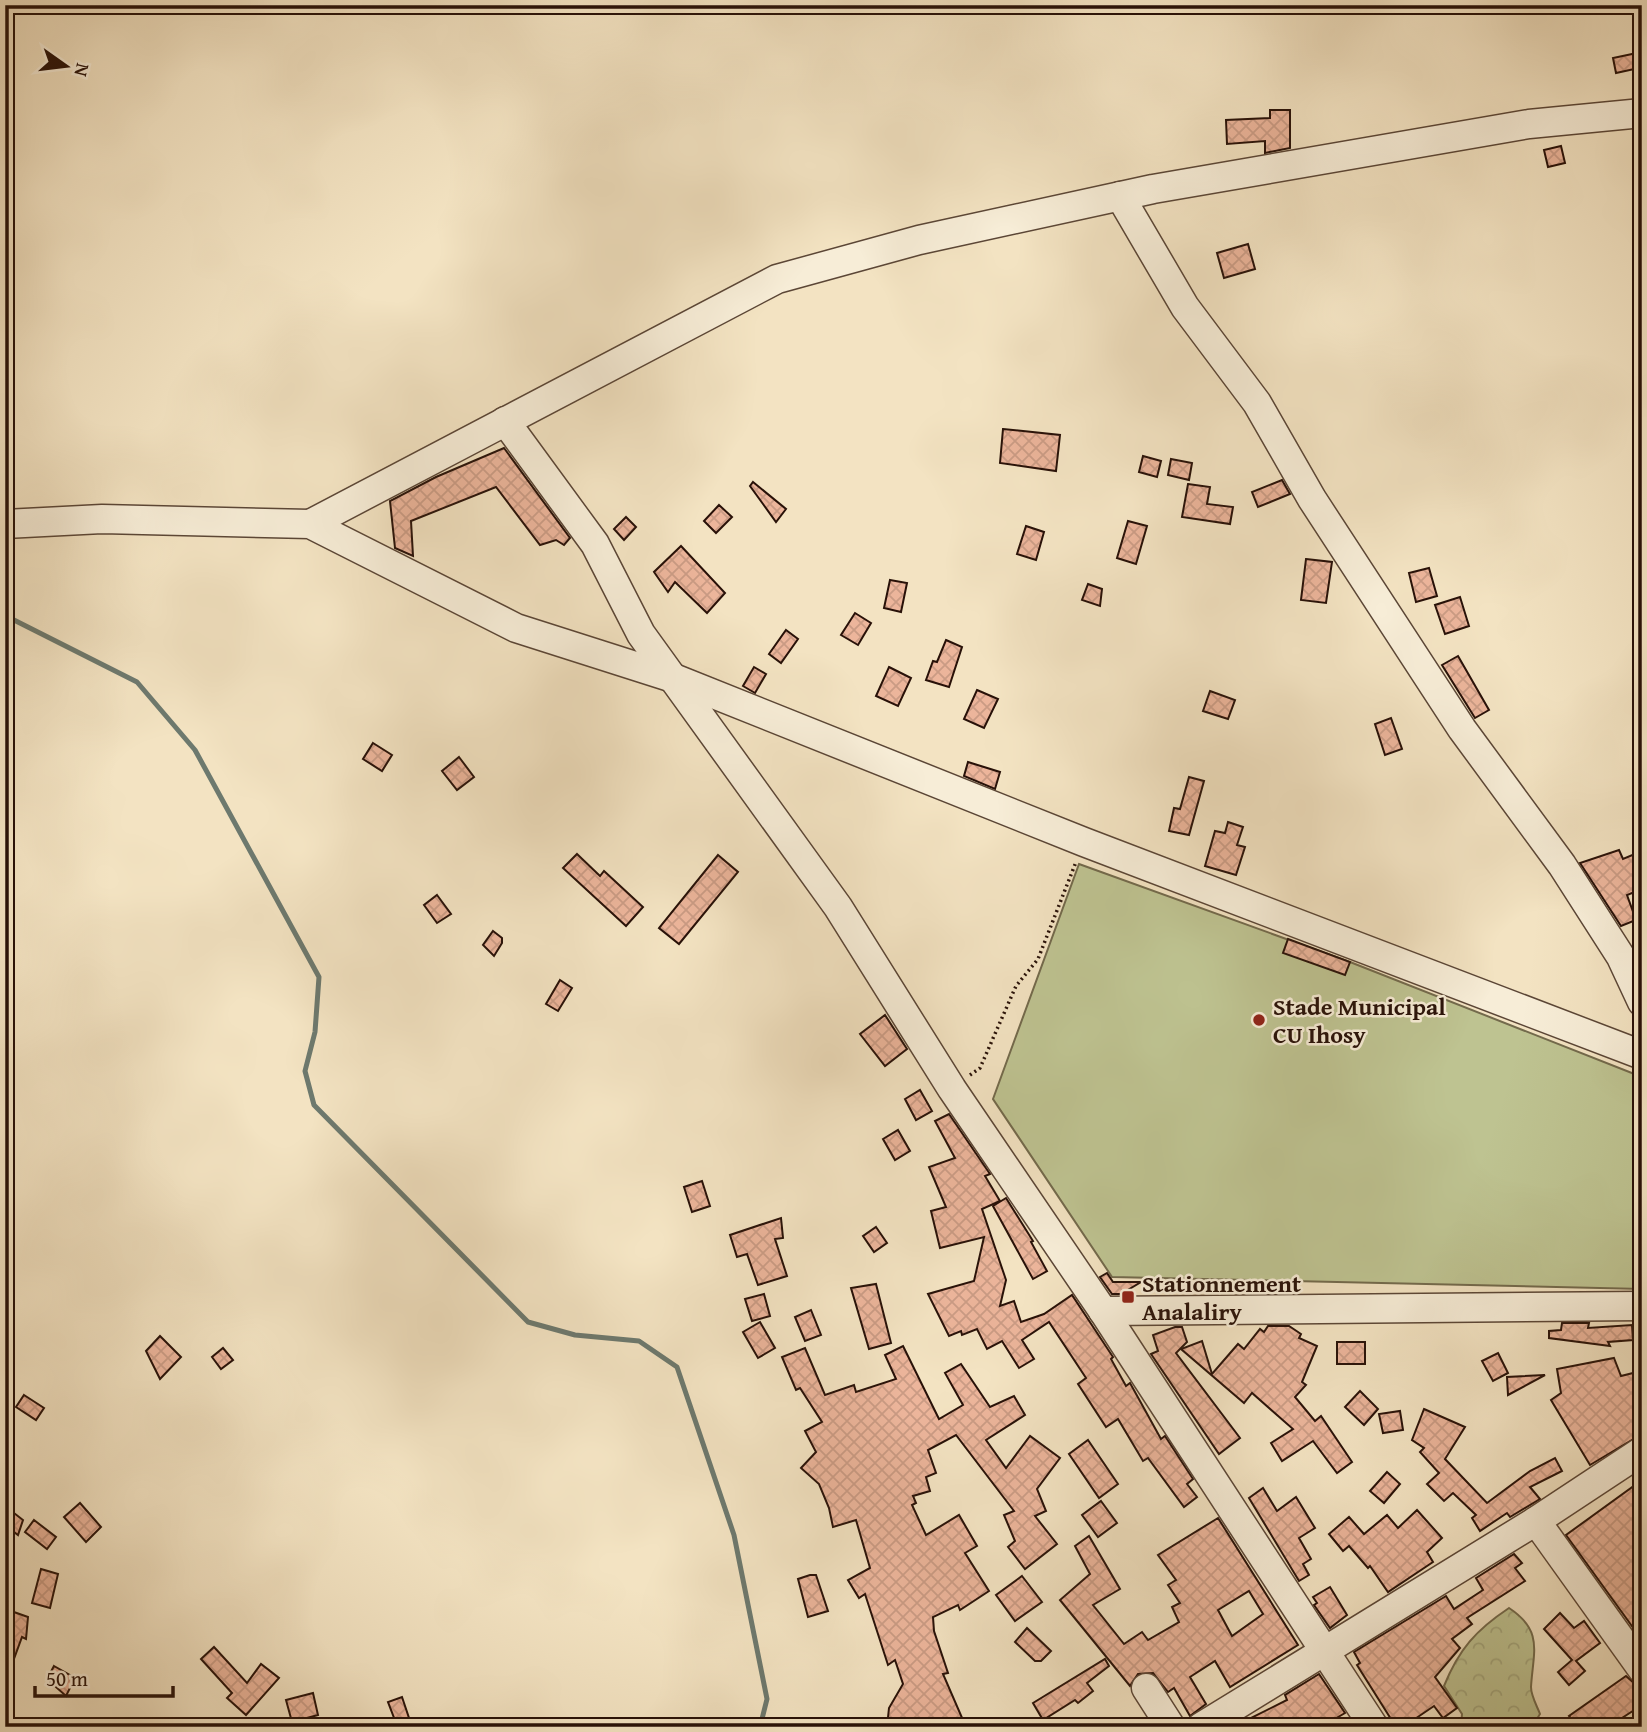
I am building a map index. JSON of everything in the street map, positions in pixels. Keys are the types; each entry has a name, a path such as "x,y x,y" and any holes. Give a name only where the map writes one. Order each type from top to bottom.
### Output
{"street":[{"path":"310,524 776,279 919,240 1120,196 1529,124 1642,113"},
{"path":"1120,196 1185,307 1256,403 1312,499 1462,729 1562,865 1621,957 1642,1002"},
{"path":"505,421 595,544 629,616 838,907 952,1089 1103,1311 1374,1727"},
{"path":"5,524 102,519 310,524 516,628 676,679 1084,842 1642,1055"},
{"path":"1103,1311 1642,1306"},
{"path":"1201,1727 1322,1650 1536,1521 1642,1451"},
{"path":"1536,1521 1642,1669"},
{"path":"1146,1688 1171,1727"}],"path":[{"path":"952,1089 979,1068 1016,986 1038,959 1084,842"}],"green space":[{"name":"Stade Municipal CU Ihosy","path":"1079,864 1350,962 1642,1077 1642,1289 1112,1277 993,1099"},
{"path":"1509,1608 1520,1617 1532,1634 1534,1653 1531,1690 1540,1714 1532,1727 1461,1727 1462,1714 1444,1686 1456,1661 1470,1641"}],"building":[{"path":"1637,53 1639,68 1616,73 1613,58"},
{"path":"1270,110 1290,110 1290,148 1265,153 1265,141 1227,144 1226,120 1270,118"},
{"path":"1561,146 1565,163 1548,167 1544,150"},
{"path":"1248,244 1255,269 1224,278 1217,253"},
{"path":"1003,429 1060,435 1056,471 1000,463"},
{"path":"504,448 570,538 564,545 556,540 540,545 496,487 411,521 413,556 395,548 390,501 436,477"},
{"path":"1143,456 1161,461 1157,477 1139,472"},
{"path":"1171,459 1192,463 1189,480 1168,475"},
{"path":"1282,480 1290,494 1258,507 1252,492"},
{"path":"753,482 786,509 776,522 750,486"},
{"path":"1188,484 1210,487 1207,504 1233,507 1230,524 1182,517"},
{"path":"719,505 732,517 716,533 704,521"},
{"path":"626,517 636,527 624,540 614,529"},
{"path":"1128,521 1147,526 1136,564 1117,558"},
{"path":"1026,526 1044,532 1036,560 1017,554"},
{"path":"681,546 725,593 707,613 675,582 668,592 654,572"},
{"path":"1306,559 1332,562 1326,603 1301,600"},
{"path":"1429,568 1437,596 1416,602 1409,573"},
{"path":"890,580 907,583 901,612 884,608"},
{"path":"1088,584 1102,589 1100,606 1082,600"},
{"path":"1460,597 1469,626 1445,634 1435,605"},
{"path":"855,613 871,623 858,645 841,635"},
{"path":"786,630 798,639 781,663 769,654"},
{"path":"946,640 962,647 949,687 926,680 933,661 937,662"},
{"path":"1458,656 1489,710 1475,718 1442,665"},
{"path":"754,667 766,674 755,693 743,686"},
{"path":"889,667 911,678 898,706 876,696"},
{"path":"977,690 998,699 984,728 964,719"},
{"path":"1210,691 1235,700 1228,719 1203,711"},
{"path":"1391,718 1402,749 1385,755 1375,724"},
{"path":"373,743 392,755 382,771 363,759"},
{"path":"459,757 474,777 457,790 442,771"},
{"path":"968,762 1000,772 995,789 964,776"},
{"path":"1189,777 1204,781 1189,835 1169,831 1174,808 1180,809"},
{"path":"1228,822 1243,827 1237,845 1245,847 1236,875 1205,866 1215,831 1225,833"},
{"path":"1619,850 1623,859 1642,851 1642,889 1627,895 1636,920 1621,926 1580,863"},
{"path":"577,854 600,876 604,871 643,907 626,926 563,868"},
{"path":"718,855 738,872 679,944 659,928"},
{"path":"437,895 451,914 437,923 424,905"},
{"path":"493,931 502,938 494,956 483,945"},
{"path":"1288,939 1350,962 1345,975 1283,953"},
{"path":"560,980 572,988 558,1011 546,1004"},
{"path":"885,1015 907,1049 885,1066 860,1034"},
{"path":"920,1090 932,1111 916,1120 905,1099"},
{"path":"949,1114 990,1174 985,1176 1000,1201 982,1209 1006,1280 1000,1306 1014,1301 1021,1322 1044,1314 1072,1295 1113,1357 1111,1359 1126,1386 1130,1383 1161,1439 1165,1436 1193,1479 1187,1484 1197,1497 1184,1507 1148,1458 1143,1461 1118,1419 1106,1427 1078,1384 1086,1378 1049,1322 1022,1340 1034,1359 1019,1368 1002,1341 987,1349 977,1329 962,1335 961,1331 949,1336 928,1294 974,1281 984,1237 940,1248 931,1211 946,1207 929,1167 955,1158 935,1121"},
{"path":"898,1130 910,1151 895,1160 883,1139"},
{"path":"702,1181 710,1206 692,1212 684,1187"},
{"path":"1006,1198 1033,1241 1031,1242 1047,1271 1033,1279 993,1206"},
{"path":"781,1218 783,1238 775,1239 787,1276 758,1285 747,1254 737,1257 730,1235"},
{"path":"876,1227 887,1243 874,1252 863,1236"},
{"path":"1107,1273 1113,1282 1141,1282 1121,1294 1112,1294 1100,1277"},
{"path":"876,1284 891,1343 869,1349 851,1288"},
{"path":"764,1294 770,1316 752,1321 745,1299"},
{"path":"811,1310 821,1335 805,1341 795,1317"},
{"path":"760,1322 775,1348 758,1358 743,1332"},
{"path":"1562,1323 1589,1323 1588,1328 1632,1325 1633,1340 1608,1342 1610,1346 1549,1338 1549,1331 1561,1330"},
{"path":"1268,1326 1289,1326 1301,1334 1299,1338 1317,1346 1302,1382 1306,1385 1295,1397 1315,1421 1321,1416 1352,1462 1337,1473 1313,1441 1282,1461 1271,1443 1293,1429 1252,1393 1244,1403 1181,1349 1202,1341 1212,1374 1238,1344 1244,1349 1260,1329 1264,1332"},
{"path":"1182,1327 1187,1342 1176,1353 1240,1438 1219,1454 1151,1354 1158,1351 1153,1335"},
{"path":"160,1336 181,1357 160,1379 146,1351"},
{"path":"1337,1342 1365,1342 1365,1364 1337,1364"},
{"path":"903,1346 939,1419 963,1405 945,1373 961,1364 990,1407 1014,1396 1025,1415 986,1440 1006,1468 1030,1436 1060,1458 1037,1489 1046,1511 1035,1516 1057,1544 1025,1569 1008,1547 1015,1541 1004,1515 1014,1511 956,1435 928,1450 936,1473 926,1477 930,1491 913,1496 916,1503 912,1505 926,1535 959,1515 977,1546 965,1553 989,1591 960,1610 958,1605 933,1617 934,1631 948,1673 943,1674 966,1727 887,1727 889,1708 903,1684 895,1660 888,1665 865,1594 859,1598 848,1580 870,1568 856,1520 833,1527 819,1484 801,1468 816,1452 805,1431 822,1422 800,1388 796,1390 782,1357 805,1348 825,1395 854,1385 856,1392 896,1379 885,1355"},
{"path":"223,1348 233,1360 221,1369 212,1357"},
{"path":"1498,1353 1508,1373 1493,1381 1482,1361"},
{"path":"1614,1358 1621,1376 1633,1373 1642,1407 1642,1434 1590,1465 1551,1400 1561,1393 1557,1369"},
{"path":"1545,1375 1508,1395 1507,1377"},
{"path":"1360,1391 1378,1409 1364,1425 1345,1407"},
{"path":"24,1395 44,1408 36,1420 16,1407"},
{"path":"1424,1409 1465,1427 1445,1459 1487,1503 1530,1471 1555,1458 1562,1471 1530,1487 1540,1499 1510,1517 1507,1513 1480,1531 1472,1518 1476,1515 1453,1493 1444,1501 1427,1484 1439,1473 1420,1452 1424,1448 1412,1440"},
{"path":"1400,1411 1403,1430 1383,1433 1379,1414"},
{"path":"1088,1440 1118,1484 1099,1498 1069,1454"},
{"path":"1387,1472 1400,1484 1384,1503 1370,1491"},
{"path":"1642,1480 1642,1640 1566,1535"},
{"path":"1263,1488 1277,1511 1296,1497 1315,1528 1299,1538 1311,1559 1303,1564 1309,1575 1299,1581 1249,1498"},
{"path":"1101,1501 1117,1523 1098,1537 1082,1515"},
{"path":"80,1503 101,1527 86,1542 64,1517"},
{"path":"5,1506 23,1520 18,1535 5,1525"},
{"path":"1417,1510 1442,1538 1427,1552 1433,1562 1388,1592 1370,1566 1368,1568 1349,1546 1343,1551 1329,1534 1349,1517 1364,1534 1387,1515 1398,1528"},
{"path":"1218,1518 1298,1645 1230,1687 1215,1661 1190,1677 1206,1704 1190,1716 1174,1688 1168,1692 1153,1673 1138,1674 1130,1686 1060,1600 1090,1574 1075,1546 1089,1536 1120,1589 1093,1605 1124,1644 1142,1632 1148,1640 1179,1622 1172,1607 1180,1603 1168,1585 1176,1580 1158,1555","holes":["1249,1591 1263,1614 1232,1636 1218,1610"]},
{"path":"34,1520 56,1537 47,1549 25,1532"},
{"path":"1514,1554 1522,1563 1515,1568 1525,1581 1467,1618 1472,1624 1452,1639 1460,1648 1435,1677 1457,1708 1443,1718 1434,1706 1403,1727 1396,1727 1357,1665 1360,1663 1354,1652 1446,1596 1454,1609 1483,1590 1476,1578"},
{"path":"41,1569 58,1574 50,1608 32,1603"},
{"path":"816,1575 828,1611 808,1617 798,1579"},
{"path":"1022,1576 1042,1602 1015,1621 996,1595"},
{"path":"1330,1587 1347,1615 1330,1628 1314,1605 1317,1603 1313,1597"},
{"path":"11,1611 28,1617 26,1639 22,1637 7,1678 5,1628"},
{"path":"1560,1613 1574,1628 1584,1621 1600,1643 1576,1661 1585,1671 1569,1685 1558,1672 1572,1660 1544,1629"},
{"path":"1027,1628 1051,1651 1041,1661 1035,1661 1015,1642"},
{"path":"214,1647 247,1683 261,1664 279,1678 246,1715 227,1698 232,1693 201,1659"},
{"path":"1105,1659 1109,1666 1087,1683 1093,1691 1078,1703 1075,1700 1043,1720 1033,1703"},
{"path":"54,1666 75,1678 66,1696 47,1679"},
{"path":"1319,1674 1345,1713 1321,1727 1303,1727 1298,1718 1277,1727 1233,1727 1287,1700 1285,1695"},
{"path":"1626,1676 1635,1684 1642,1685 1642,1705 1608,1727 1578,1727 1569,1716"},
{"path":"313,1693 318,1715 292,1722 286,1700"},
{"path":"402,1697 409,1718 396,1723 388,1702"}],"waterway":[{"path":"6,616 137,682 195,750 319,977 315,1032 305,1071 314,1105 528,1322 575,1335 639,1341 677,1367 734,1535 767,1699 760,1727"}],"place":[{"name":"Stade Municipal CU Ihosy","path":"1259,1020"},
{"name":"Stationnement Analaliry","path":"1128,1297"}]}
